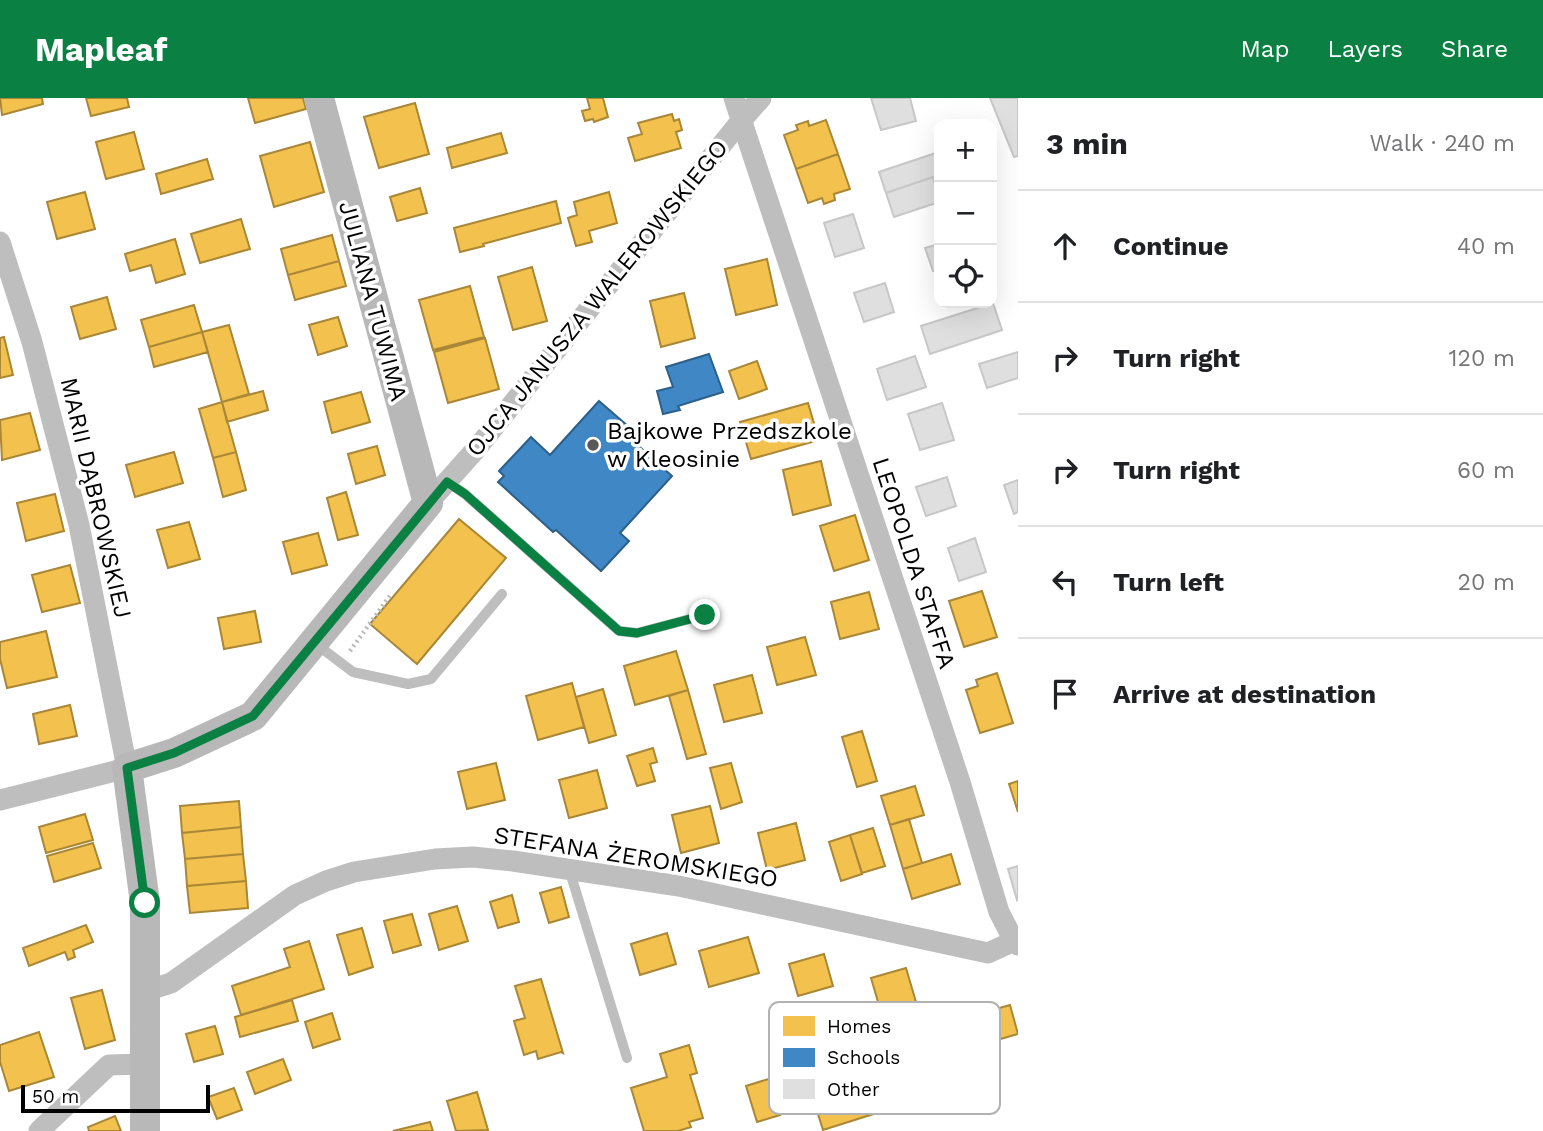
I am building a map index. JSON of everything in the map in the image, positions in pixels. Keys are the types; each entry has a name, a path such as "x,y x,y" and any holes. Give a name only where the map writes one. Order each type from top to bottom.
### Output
{"street":[{"name":"JULIANA TUWIMA","path":"319,98 437,493"},
{"name":"LEOPOLDA STAFFA","path":"734,98 960,782 999,912 1016,943"},
{"name":"OJCA JANUSZA WALEROWSKIEGO","path":"127,768 174,753 253,716 477,448 761,98"},
{"name":"MARII DĄBROWSKIEJ","path":"0,242 32,342 79,525 127,768"},
{"path":"0,800 127,768 145,903 145,1131"},
{"name":"STEFANA ŻEROMSKIEGO","path":"146,991 171,983 295,895 354,872 435,859 473,857 679,886 988,953 1016,943"},
{"path":"39,1131 109,1065 144,1064"}],"lane":[{"path":"437,493 465,494 619,631 637,633 705,615"},
{"path":"314,642 353,673 408,684 431,679 502,594"},
{"path":"569,869 627,1058"}],"building: Homes":[{"path":"0,98 42,98 43,104 2,115"},
{"path":"86,98 127,98 129,107 91,116"},
{"path":"248,98 303,98 306,109 255,123"},
{"path":"587,98 603,98 608,117 594,122 593,119 585,121 582,111 590,109"},
{"path":"415,103 429,154 379,168 364,117"},
{"path":"672,114 674,121 679,119 682,130 676,132 681,148 635,161 628,138 642,134 638,123"},
{"path":"826,120 838,154 796,169 784,135 798,130 796,125 808,121 809,126"},
{"path":"134,132 144,169 106,179 96,142"},
{"path":"501,133 507,153 452,168 447,148"},
{"path":"310,142 324,192 274,207 260,156"},
{"path":"838,154 850,189 834,194 835,200 824,204 822,198 808,203 796,169"},
{"path":"207,159 213,179 161,194 156,174"},
{"path":"420,188 427,213 397,221 390,197"},
{"path":"85,192 95,229 57,239 47,202"},
{"path":"609,192 617,223 589,231 592,242 576,246 568,218 577,215 574,202"},
{"path":"556,201 561,223 460,252 454,228"},
{"path":"241,219 250,249 200,263 191,234"},
{"path":"332,235 339,261 288,275 281,249"},
{"path":"175,239 185,274 156,283 151,265 130,271 125,254"},
{"path":"767,259 777,305 736,315 725,269"},
{"path":"339,261 346,286 295,300 288,275"},
{"path":"532,267 547,321 513,330 498,277"},
{"path":"470,286 484,337 433,350 419,300"},
{"path":"684,293 695,338 661,347 650,301"},
{"path":"107,297 116,329 80,339 71,307"},
{"path":"194,305 202,332 149,347 141,320"},
{"path":"338,317 347,346 318,355 309,325"},
{"path":"229,325 249,394 222,402 202,332"},
{"path":"202,332 208,352 154,367 149,347"},
{"path":"4,337 13,375 0,378 0,338"},
{"path":"485,338 499,389 448,403 434,352"},
{"path":"757,361 767,389 739,399 729,371"},
{"path":"263,391 268,410 227,422 222,402"},
{"path":"361,392 370,422 332,433 324,402"},
{"path":"222,402 236,452 213,458 199,409"},
{"path":"808,403 819,440 751,459 740,422"},
{"path":"30,413 40,450 2,460 0,420"},
{"path":"377,446 385,475 356,484 348,454"},
{"path":"174,452 183,483 135,497 126,465"},
{"path":"236,452 246,490 223,497 213,458"},
{"path":"821,461 831,505 793,515 783,470"},
{"path":"346,492 358,535 338,540 327,498"},
{"path":"55,494 64,531 26,541 17,503"},
{"path":"855,515 869,560 834,571 820,526"},
{"path":"459,519 506,558 417,664 370,624"},
{"path":"189,522 200,559 168,568 157,530"},
{"path":"318,533 327,565 292,574 283,542"},
{"path":"70,565 80,603 42,612 32,575"},
{"path":"982,591 997,637 964,647 949,601"},
{"path":"869,592 879,629 840,639 831,602"},
{"path":"255,611 261,642 224,649 218,618"},
{"path":"46,631 57,677 7,688 0,659 0,642"},
{"path":"805,637 816,675 777,685 767,647"},
{"path":"676,651 688,690 635,705 624,666"},
{"path":"997,673 1013,723 980,733 966,690 978,686 976,680"},
{"path":"752,675 762,713 724,722 714,685"},
{"path":"572,683 584,727 538,740 526,696"},
{"path":"603,689 616,735 589,743 576,697"},
{"path":"688,690 706,754 687,759 669,696"},
{"path":"70,705 77,736 39,744 33,714"},
{"path":"862,731 877,781 857,787 842,737"},
{"path":"653,748 657,762 650,764 655,781 637,786 627,756"},
{"path":"496,763 505,800 467,809 458,772"},
{"path":"731,763 742,802 721,809 710,768"},
{"path":"597,770 607,808 569,818 559,780"},
{"path":"1018,781 1018,812 1009,784"},
{"path":"915,786 924,815 890,825 881,796"},
{"path":"239,801 241,827 182,833 180,806"},
{"path":"710,806 719,843 681,853 672,815"},
{"path":"85,814 93,840 46,853 39,827"},
{"path":"909,819 922,863 903,869 890,825"},
{"path":"796,823 805,860 767,870 758,833"},
{"path":"241,827 243,854 185,859 182,833"},
{"path":"873,828 885,866 862,873 850,835"},
{"path":"850,835 862,874 841,881 829,842"},
{"path":"93,843 101,868 54,882 47,856"},
{"path":"243,854 246,881 187,886 185,859"},
{"path":"951,854 960,884 912,899 903,869"},
{"path":"246,881 248,908 190,913 187,886"},
{"path":"561,887 569,917 549,923 540,893"},
{"path":"512,895 519,922 498,928 490,902"},
{"path":"457,906 468,941 439,950 429,914"},
{"path":"412,914 421,945 393,953 384,921"},
{"path":"86,925 93,942 73,950 75,957 68,960 65,952 29,966 23,948"},
{"path":"362,928 373,967 349,975 337,935"},
{"path":"667,933 676,964 640,975 631,944"},
{"path":"748,937 759,973 709,987 699,951"},
{"path":"309,941 324,989 241,1015 232,986 290,967 284,949"},
{"path":"824,954 833,986 798,996 789,964"},
{"path":"906,968 916,1002 878,1002 871,978"},
{"path":"541,979 563,1053 538,1059 536,1051 524,1055 514,1021 525,1018 515,986"},
{"path":"102,990 115,1040 85,1049 71,998"},
{"path":"292,1000 298,1021 240,1037 235,1017"},
{"path":"1010,1005 1018,1034 1000,1039 1000,1008"},
{"path":"332,1013 340,1039 313,1048 305,1022"},
{"path":"215,1026 223,1054 194,1062 186,1034"},
{"path":"39,1032 54,1077 9,1091 0,1062 0,1045"},
{"path":"689,1045 697,1073 690,1075 703,1118 689,1122 691,1127 678,1131 644,1131 631,1088 667,1077 660,1054"},
{"path":"283,1059 291,1080 255,1094 247,1072"},
{"path":"769,1079 769,1114 780,1115 757,1122 746,1086"},
{"path":"234,1088 242,1110 217,1119 208,1097"},
{"path":"477,1092 488,1130 456,1131 447,1101"},
{"path":"818,1114 874,1114 823,1130"},
{"path":"115,1116 121,1131 89,1131 88,1127"},
{"path":"430,1122 433,1131 393,1131"}],"building: Schools":[{"path":"709,354 723,392 678,406 680,410 663,414 657,391 673,387 666,367"},
{"path":"599,401 628,426 623,432 672,476 620,533 629,541 601,571 498,482 504,476 499,471 531,437 550,455"}],"building: Other":[{"path":"871,98 910,98 916,121 881,130"},
{"path":"990,98 1018,98 1018,156 1014,157"},
{"path":"934,154 934,177 886,193 879,172"},
{"path":"933,177 934,204 894,217 886,193"},
{"path":"853,214 864,248 835,257 824,223"},
{"path":"934,245 934,271 933,271 925,248"},
{"path":"885,283 894,312 864,322 854,293"},
{"path":"977,308 995,308 1002,330 930,354 921,326"},
{"path":"1018,352 1018,378 987,388 979,364"},
{"path":"915,356 926,387 887,400 877,369"},
{"path":"942,403 954,440 920,450 908,414"},
{"path":"947,477 956,506 926,516 916,487"},
{"path":"1018,480 1018,512 1014,514 1004,485"},
{"path":"975,538 986,572 959,581 948,548"},
{"path":"1018,866 1018,899 1017,900 1008,869"}],"place":[{"name":"Bajkowe Przedszkole w Kleosinie","path":"593,445"}],"route":[{"path":"145,903 127,768 174,753 253,716 447,482 465,494 619,631 637,633 705,615"}]}
